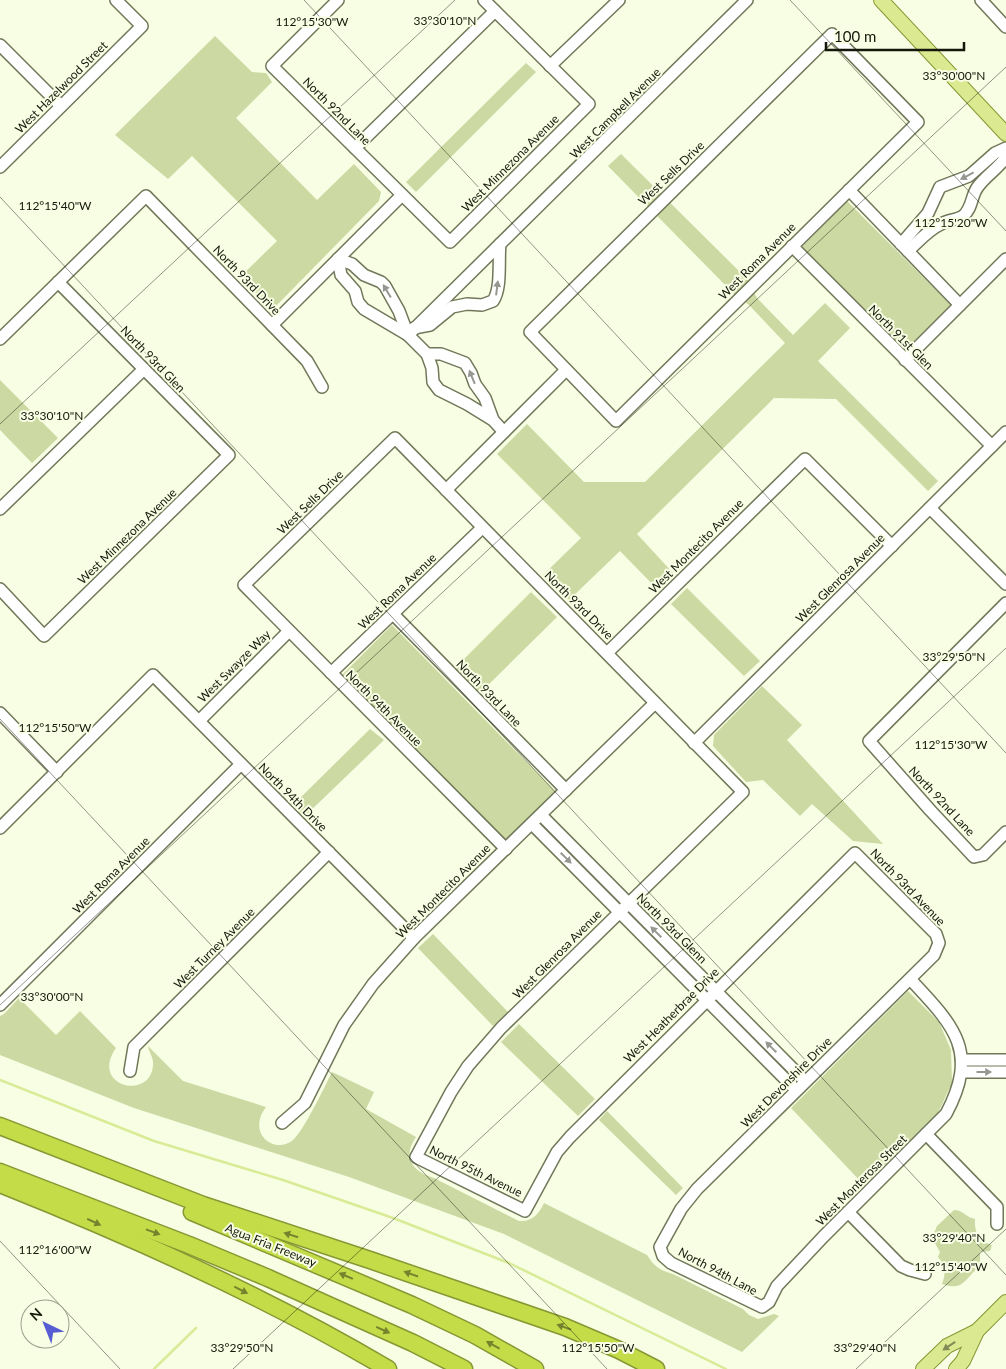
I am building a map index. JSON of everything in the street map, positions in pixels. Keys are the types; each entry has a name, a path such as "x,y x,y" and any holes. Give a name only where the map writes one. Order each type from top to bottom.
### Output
{"highway":[{"path":"0,1126 211,1208 565,1327 619,1350 656,1369"},
{"name":"Agua Fria Freeway","path":"0,1136 204,1217 364,1284 459,1327 535,1369"},
{"path":"0,1172 189,1245 413,1343 464,1369"},
{"path":"0,1184 83,1217 220,1280 318,1329 388,1369"}],"main road":[{"path":"881,0 1006,134"},
{"path":"923,1369 947,1346 977,1331 1006,1302"},
{"path":"956,1369 963,1361 977,1331"}],"street":[{"name":"West Hazelwood Street","path":"0,167 142,26 116,0"},
{"name":"North 92nd Lane","path":"338,0 272,66 450,242"},
{"path":"484,0 550,66 619,0"},
{"name":"West Campbell Avenue","path":"411,331 747,0"},
{"path":"981,0 1006,27"},
{"path":"355,148 495,11"},
{"name":"West Sells Drive","path":"566,370 530,332 832,34 918,122"},
{"path":"0,45 61,106"},
{"name":"West Minnezona Avenue","path":"450,242 589,104 550,66"},
{"name":"West Roma Avenue","path":"566,370 616,421 918,122"},
{"path":"904,248 931,207 940,187 969,176 995,153 1006,148"},
{"path":"904,248 940,224 960,218 965,214 982,181 1006,157"},
{"path":"849,190 960,305"},
{"path":"272,325 402,195"},
{"name":"North 93rd Drive","path":"58,282 146,196 307,361 322,387"},
{"path":"931,207 948,221"},
{"path":"338,259 341,275 355,291 358,302 364,309 411,331 430,325 452,307 488,304 496,297 498,291 500,244"},
{"name":"North 91st Glen","path":"792,246 992,446"},
{"path":"338,259 352,264 364,275 385,286 426,354 432,368 434,382 439,390 493,420 504,432"},
{"path":"904,360 1006,259"},
{"path":"0,339 58,282"},
{"name":"North 93rd Glen","path":"58,282 229,455"},
{"path":"462,282 461,292 471,305"},
{"path":"426,354 441,354 465,363 471,372 475,384 485,398 493,420"},
{"path":"0,510 144,369"},
{"path":"446,490 566,370"},
{"name":"West Glenrosa Avenue","path":"694,743 1006,432"},
{"name":"West Sells Drive","path":"244,586 395,438"},
{"name":"North 93rd Drive","path":"395,438 743,792"},
{"name":"West Minnezona Avenue","path":"0,589 44,636 229,455"},
{"name":"West Montecito Avenue","path":"607,653 805,459 892,546"},
{"path":"930,508 1006,584"},
{"name":"West Roma Avenue","path":"331,674 482,528"},
{"name":"North 94th Avenue","path":"244,586 506,849"},
{"name":"North 92nd Lane","path":"1006,603 869,741 974,857 983,855 1006,832"},
{"name":"North 93rd Lane","path":"393,614 566,790"},
{"name":"West Swayze Way","path":"198,721 289,632"},
{"name":"North 94th Drive","path":"56,772 153,675 414,938"},
{"name":"West Montecito Avenue","path":"282,1123 305,1103 344,1025 373,984 414,938 655,703"},
{"path":"0,713 56,772 0,828"},
{"name":"West Roma Avenue","path":"0,1005 241,764"},
{"name":"West Glenrosa Avenue","path":"416,1157 451,1092 468,1066 504,1026 743,792"},
{"name":"North 93rd Glenn","path":"541,815 806,1082"},
{"name":"North 93rd Glenn","path":"532,824 796,1090"},
{"name":"West Turney Avenue","path":"130,1071 134,1047 329,852"},
{"name":"North 93rd Avenue","path":"855,852 936,934 939,942"},
{"name":"West Heatherbrae Drive","path":"525,1211 557,1152 570,1137 855,852"},
{"name":"West Devonshire Drive","path":"660,1247 681,1209 697,1189 910,980 934,955 939,942"},
{"path":"910,980 942,1014 953,1032 961,1053 962,1072 1006,1072"},
{"path":"962,1060 1006,1060"},
{"name":"West Monterosa Street","path":"769,1302 777,1286 946,1114 957,1092 962,1072"},
{"path":"926,1134 997,1207 997,1224"},
{"name":"North 95th Avenue","path":"416,1157 525,1211"},
{"path":"848,1212 901,1266 926,1274"},
{"name":"North 94th Lane","path":"660,1247 663,1256 680,1268 756,1306 762,1307 769,1302"}],"green space":[{"path":"215,36 252,72 266,73 272,82 236,118 317,200 354,164 381,192 379,201 277,305 267,304 240,277 277,241 192,156 168,179 115,135"},
{"path":"526,63 536,72 416,192 406,182"},
{"path":"621,154 747,279 757,298 793,335 825,303 850,328 818,361 938,481 928,491 836,399 774,398 637,534 674,574 658,590 620,551 569,600 543,575 581,538 497,454 527,424 584,482 645,482 785,343 608,166"},
{"path":"847,201 951,305 904,351 801,248"},
{"path":"0,380 58,438 32,463 0,430"},
{"path":"687,588 760,661 744,676 671,604"},
{"path":"531,592 557,617 480,693 455,668"},
{"path":"392,625 555,791 505,842 342,675"},
{"path":"762,686 802,725 787,740 883,844 853,841 812,804 800,816 763,780 746,782 713,746 714,735"},
{"path":"370,729 384,740 305,816 293,805"},
{"path":"433,934 508,1012 493,1026 418,948"},
{"path":"908,991 939,1022 951,1050 952,1083 938,1113 864,1185 791,1108"},
{"path":"19,998 56,1035 80,1011 116,1048 110,1061 110,1072 115,1080 124,1085 133,1086 143,1083 150,1076 153,1062 148,1046 183,1081 266,1107 259,1126 261,1133 265,1139 278,1145 286,1144 297,1135 314,1108 332,1072 374,1092 366,1109 416,1137 412,1144 410,1157 415,1168 420,1172 519,1221 531,1219 540,1211 544,1203 647,1255 661,1269 743,1309 749,1315 758,1319 774,1314 779,1316 742,1352 504,1234 349,1177 134,1108 0,1055 0,1016"},
{"path":"519,1024 595,1099 578,1116 501,1042"},
{"path":"607,1111 683,1188 676,1195 599,1120"},
{"path":"954,1210 975,1219 975,1228 978,1236 992,1245 990,1251 980,1252 980,1266 964,1282 960,1285 949,1286 942,1284 945,1273 944,1267 938,1257 940,1252 932,1238 937,1226"}],"waterway":[{"path":"0,1080 154,1141 283,1180 393,1218 509,1263 726,1369"},
{"path":"154,1369 196,1328"}]}
